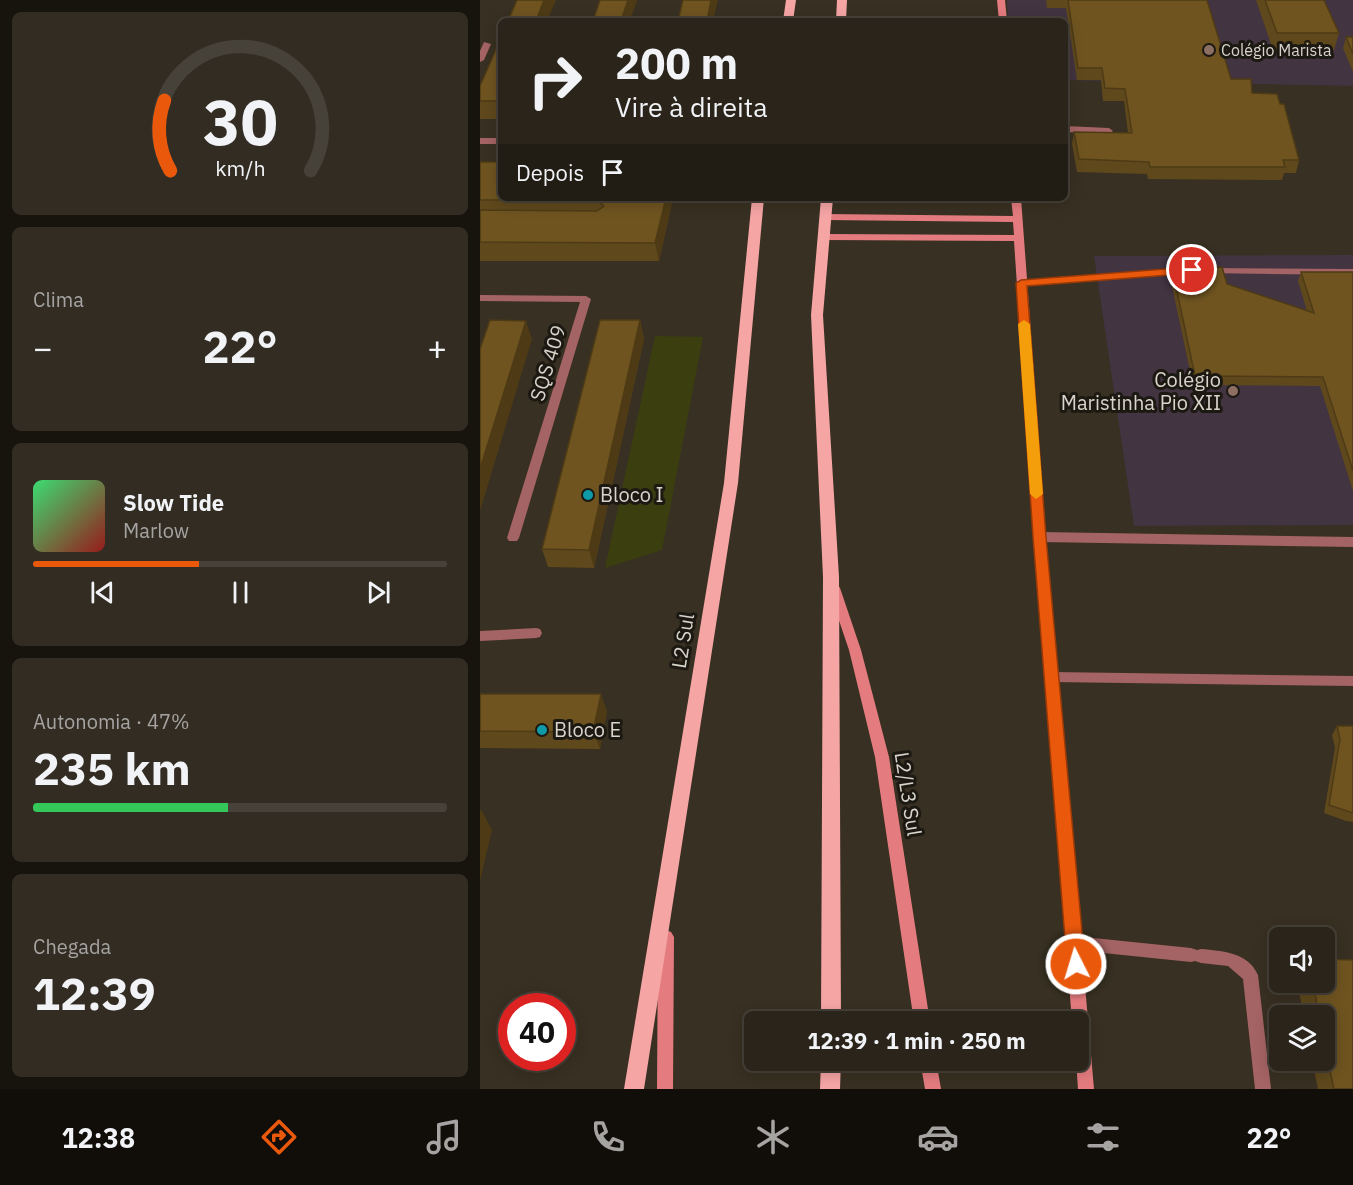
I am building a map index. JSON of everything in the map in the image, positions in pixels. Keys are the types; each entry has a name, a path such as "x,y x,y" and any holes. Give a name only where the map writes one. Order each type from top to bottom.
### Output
{"main road":[{"path":"788,18 791,0"},
{"path":"841,18 842,0"},
{"name":"L2 Sul","path":"634,1089 731,483 758,201"},
{"path":"827,201 817,315 831,578 831,1011"},
{"path":"830,1089 831,1071"}],"street":[{"path":"1001,0 1002,18"},
{"path":"480,60 487,44"},
{"path":"1068,129 1110,131"},
{"path":"480,141 498,141"},
{"path":"1016,201 1040,537 1086,1089"},
{"path":"826,217 1016,219"},
{"path":"825,237 1018,238"},
{"path":"1021,283 1192,270 1353,272"},
{"name":"SQS 409","path":"480,298 586,299 513,538"},
{"path":"1040,537 1353,542"},
{"name":"L2/L3 Sul","path":"831,578 855,650 882,758 920,1011"},
{"path":"480,636 536,633"},
{"path":"1052,677 1353,681"},
{"path":"665,1089 667,893"},
{"path":"1074,943 1231,959 1250,975 1263,1089"},
{"path":"930,1071 933,1089"}],"shaded area":[{"name":"Colégio Marista","path":"1007,0 1353,0 1353,86 1068,80 1068,18 1008,18"},
{"name":"Colégio Maristinha Pio XII","path":"1353,255 1353,525 1134,526 1094,256"}],"green space":[{"path":"655,336 703,337 662,550 605,568"}],"building":[{"path":"517,0 544,0 537,18 509,18"},
{"path":"600,0 628,0 622,18 594,18"},
{"path":"683,0 711,0 708,18 679,18"},
{"path":"1068,0 1207,0 1231,79 1251,79 1252,93 1277,94 1280,104 1284,104 1299,160 1283,160 1285,167 1150,167 1149,162 1079,159 1074,132 1132,133 1125,89 1105,88 1102,68 1078,68"},
{"path":"1265,0 1324,0 1339,33 1277,33"},
{"path":"1346,37 1353,37 1353,54"},
{"path":"498,45 498,101 480,101 480,86"},
{"path":"480,162 498,162 498,200 480,200"},
{"path":"598,201 665,201 655,243 480,242 480,210 597,211 604,206"},
{"path":"1222,267 1227,284 1314,313 1301,272 1353,272 1353,471 1323,377 1195,376 1172,268"},
{"path":"490,320 526,321 480,469 480,349"},
{"name":"Bloco I","path":"600,320 640,320 589,550 542,549"},
{"path":"480,694 601,694 593,732 480,731"},
{"path":"1337,726 1353,726 1353,813 1329,805 1340,739"},
{"path":"1335,959 1353,960 1353,1089 1334,1089 1330,1071 1335,1071 1335,1005 1317,1005 1315,993 1335,993"}],"slow traffic":[{"path":"1024,324 1036,494"}],"place":[{"name":"Colégio Marista","path":"1209,50"},
{"name":"Colégio Maristinha Pio XII","path":"1233,391"},
{"name":"Bloco I","path":"588,495"},
{"name":"Bloco E","path":"542,730"}],"route":[{"path":"1076,964 1021,283 1192,270"}]}
